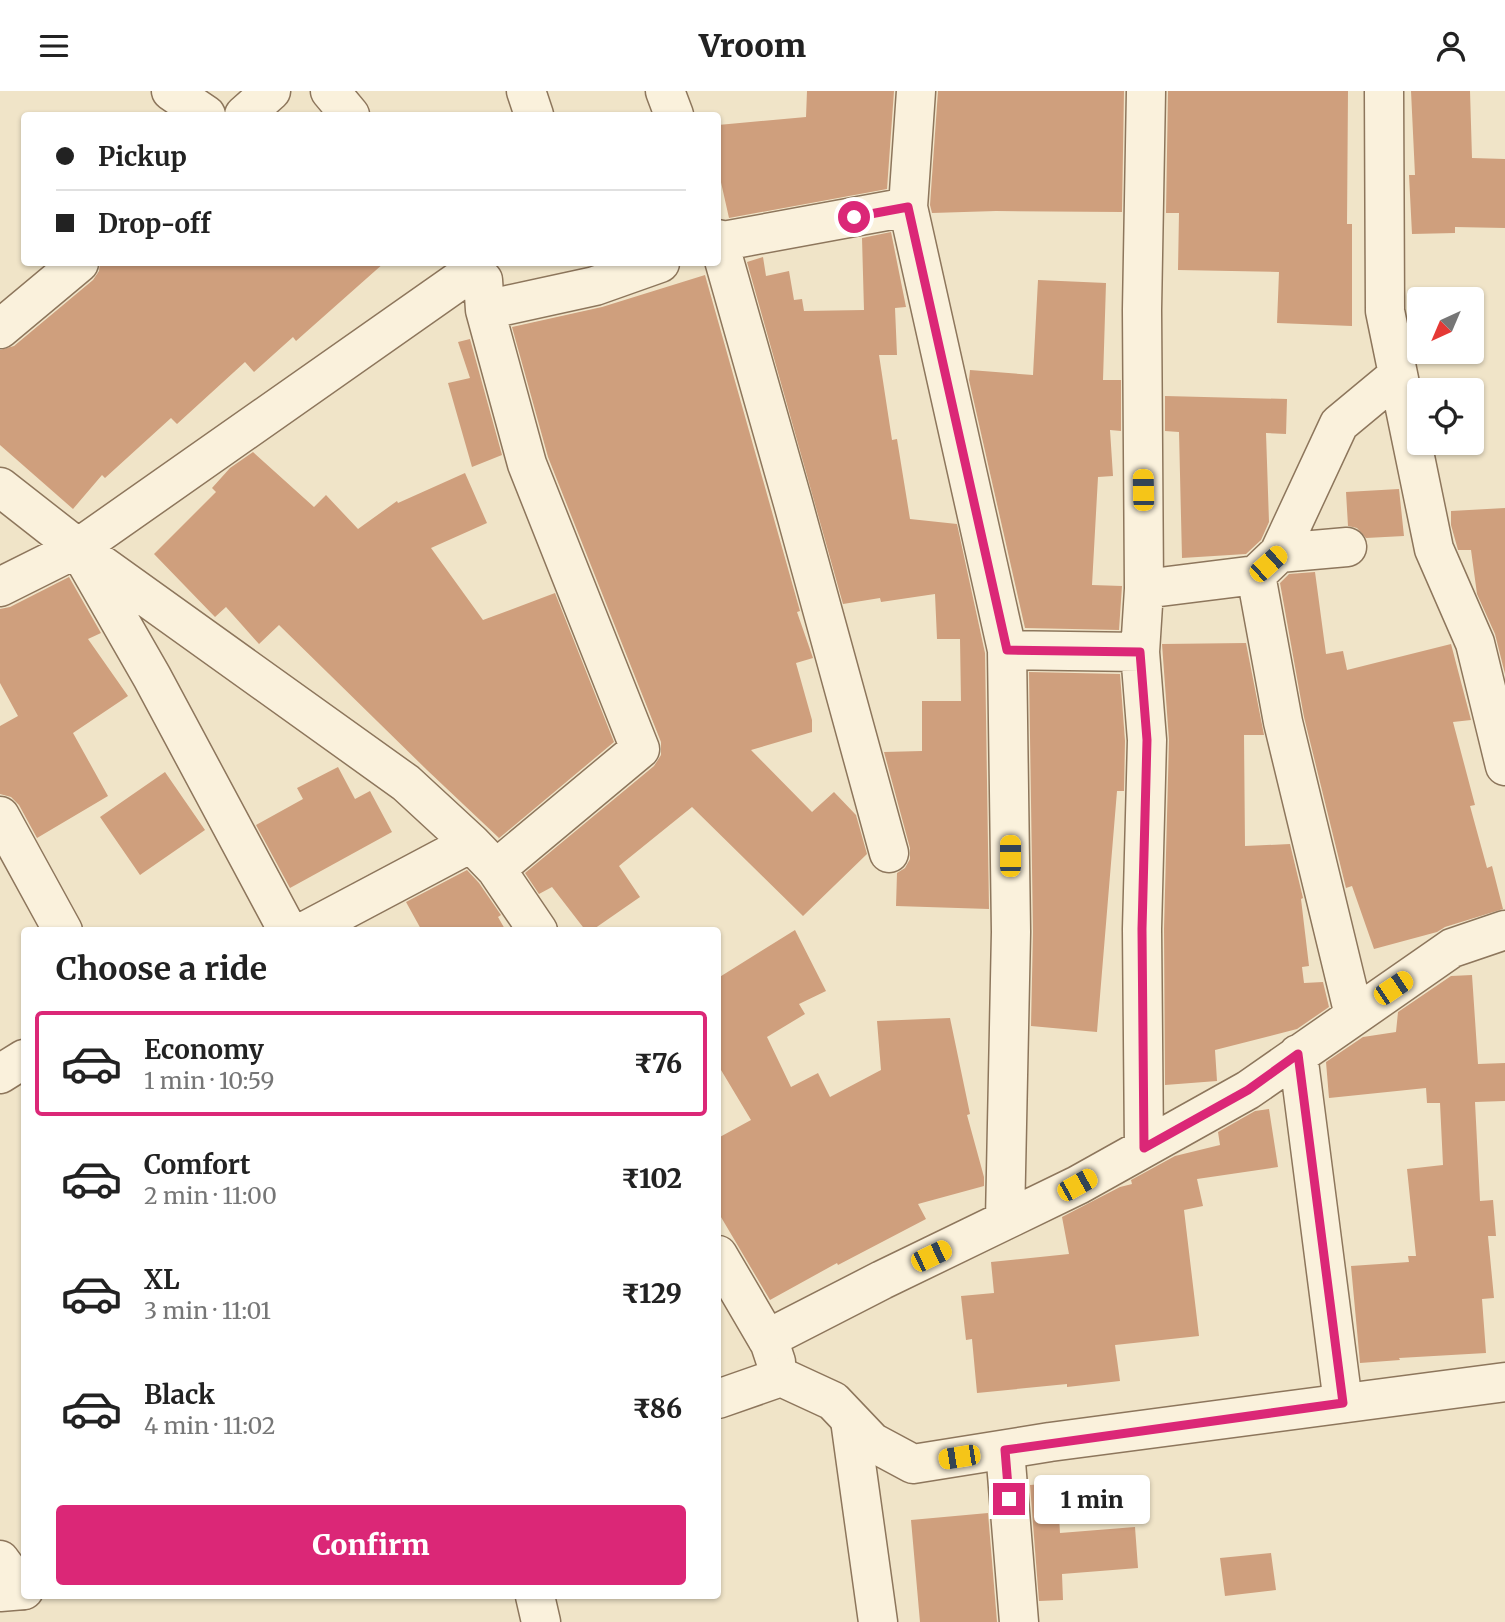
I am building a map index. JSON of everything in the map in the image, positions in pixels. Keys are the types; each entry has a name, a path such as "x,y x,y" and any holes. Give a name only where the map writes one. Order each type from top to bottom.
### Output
{"street":[{"path":"171,91 202,112"},
{"path":"247,112 271,91"},
{"path":"330,91 348,112"},
{"path":"526,91 533,112"},
{"path":"665,91 673,112"},
{"path":"916,91 908,207 1007,650 1011,932 1006,1220"},
{"path":"1144,1148 1142,929 1147,740 1140,652 1144,589 1142,310 1146,91"},
{"path":"1384,91 1385,311 1434,549 1475,643 1505,766"},
{"path":"721,240 908,207"},
{"path":"721,251 889,853"},
{"path":"0,329 75,266"},
{"path":"0,587 78,548 471,266 483,280 485,310 527,464 640,749 483,856 315,927"},
{"path":"485,310 591,274 641,266"},
{"path":"1354,1015 1283,722 1268,564 1339,423 1398,375"},
{"path":"0,487 78,548 406,783 483,856 535,927"},
{"path":"1144,589 1347,547"},
{"path":"78,548 152,677 286,927"},
{"path":"1007,650 1140,652"},
{"path":"0,816 61,927"},
{"path":"767,1339 1077,1185 1144,1148 1248,1090 1452,948 1505,931"},
{"path":"1298,1054 1343,1403"},
{"path":"0,1073 21,1061"},
{"path":"721,1260 767,1339 781,1377"},
{"path":"721,1398 781,1377 834,1401 872,1442 912,1464 1505,1382"},
{"path":"850,1420 878,1622"},
{"path":"1005,1450 1019,1622"},
{"path":"536,1599 541,1622"}],"building":[{"path":"807,91 894,91 887,189 729,218 721,182 721,125 806,117"},
{"path":"938,91 1124,91 1122,212 932,213 930,205"},
{"path":"1168,91 1348,91 1347,224 1352,224 1352,326 1277,323 1279,272 1178,270 1179,213 1166,213"},
{"path":"1411,91 1470,91 1472,158 1505,159 1505,228 1455,227 1455,233 1412,234 1409,175 1415,175"},
{"path":"891,232 906,307 895,308 897,355 879,355 892,440 897,439 910,519 957,524 985,653 989,909 896,906 897,873 905,868 910,859 910,848 884,752 922,751 922,701 961,701 960,639 937,639 935,594 881,602 880,598 843,604 747,262 763,257 766,276 789,271 794,300 802,299 804,311 864,310 862,238"},
{"path":"100,266 381,266 296,341 293,337 254,372 245,362 177,424 171,418 105,478 102,475 73,509 0,445 0,350 14,346 93,280"},
{"path":"705,275 800,611 797,612 813,658 796,663 812,720 812,732 751,750 812,812 834,792 856,815 867,854 803,916 692,807 619,866 640,897 597,927 583,927 552,887 539,894 525,873 654,766 661,755 661,742 548,457 512,327 602,307"},
{"path":"1038,280 1106,283 1103,380 1121,380 1121,431 1110,430 1113,476 1098,477 1092,585 1122,586 1119,630 1025,628 969,380 970,370 1033,375"},
{"path":"470,339 502,455 472,467 448,383 470,378 458,342"},
{"path":"1165,396 1287,399 1286,434 1266,433 1269,522 1261,540 1246,554 1182,558 1179,432 1165,431"},
{"path":"253,452 314,507 326,495 358,529 397,501 398,503 465,473 487,523 431,548 483,620 555,593 614,742 498,839 279,625 259,644 226,607 215,617 154,554 216,492 212,488 230,468"},
{"path":"1399,489 1404,536 1366,538 1357,528 1348,526 1346,492"},
{"path":"1505,508 1505,674 1495,634 1477,594 1471,550 1458,550 1451,525 1451,511"},
{"path":"1315,572 1326,654 1343,651 1347,670 1451,644 1471,720 1453,722 1475,805 1470,806 1487,868 1492,866 1503,909 1437,932 1374,949 1352,886 1346,888 1304,717 1280,583 1289,574"},
{"path":"69,577 101,633 88,639 128,696 73,733 108,796 37,838 19,805 11,797 0,794 0,726 18,716 0,683 0,609 10,607"},
{"path":"1246,643 1264,735 1244,735 1245,846 1290,844 1303,898 1309,966 1302,967 1304,983 1323,982 1329,1007 1297,1029 1215,1050 1217,1081 1165,1085 1164,929 1169,740 1162,644"},
{"path":"1029,672 1120,674 1125,741 1124,791 1117,791 1097,1032 1031,1026 1033,932"},
{"path":"338,767 355,799 370,791 392,832 290,888 256,825 303,799 297,788"},
{"path":"165,772 205,830 140,875 100,817"},
{"path":"467,870 501,915 498,917 504,927 420,927 406,902"},
{"path":"795,930 826,991 799,1004 805,1014 767,1037 791,1087 818,1073 830,1097 881,1070 877,1021 950,1018 970,1114 967,1115 984,1186 918,1204 926,1219 770,1300 721,1217 721,1136 751,1120 721,1070 721,976"},
{"path":"1472,975 1478,1064 1505,1063 1505,1101 1475,1102 1480,1201 1493,1200 1496,1236 1488,1236 1494,1298 1482,1299 1486,1353 1360,1363 1351,1266 1409,1262 1408,1256 1416,1256 1407,1169 1443,1165 1440,1103 1427,1103 1426,1088 1329,1098 1326,1062 1363,1037 1396,1032 1398,1012 1451,976"},
{"path":"1269,1109 1278,1167 1197,1179 1203,1206 1184,1210 1199,1336 1115,1345 1120,1381 977,1393 972,1339 966,1340 961,1296 994,1293 991,1262 1069,1254 1062,1217 1120,1187 1132,1184 1131,1180 1175,1156 1220,1145 1218,1132 1255,1111"},
{"path":"1057,1483 1060,1533 1135,1527 1138,1568 1062,1574 1063,1600 1039,1601 1030,1485"},
{"path":"988,1513 997,1622 920,1622 911,1520"},
{"path":"1271,1553 1276,1590 1225,1596 1220,1558"}],"route":[{"path":"854,217 908,207 1007,650 1140,652 1147,740 1142,929 1144,1148 1248,1090 1298,1054 1343,1403 1005,1450 1009,1499"}]}
